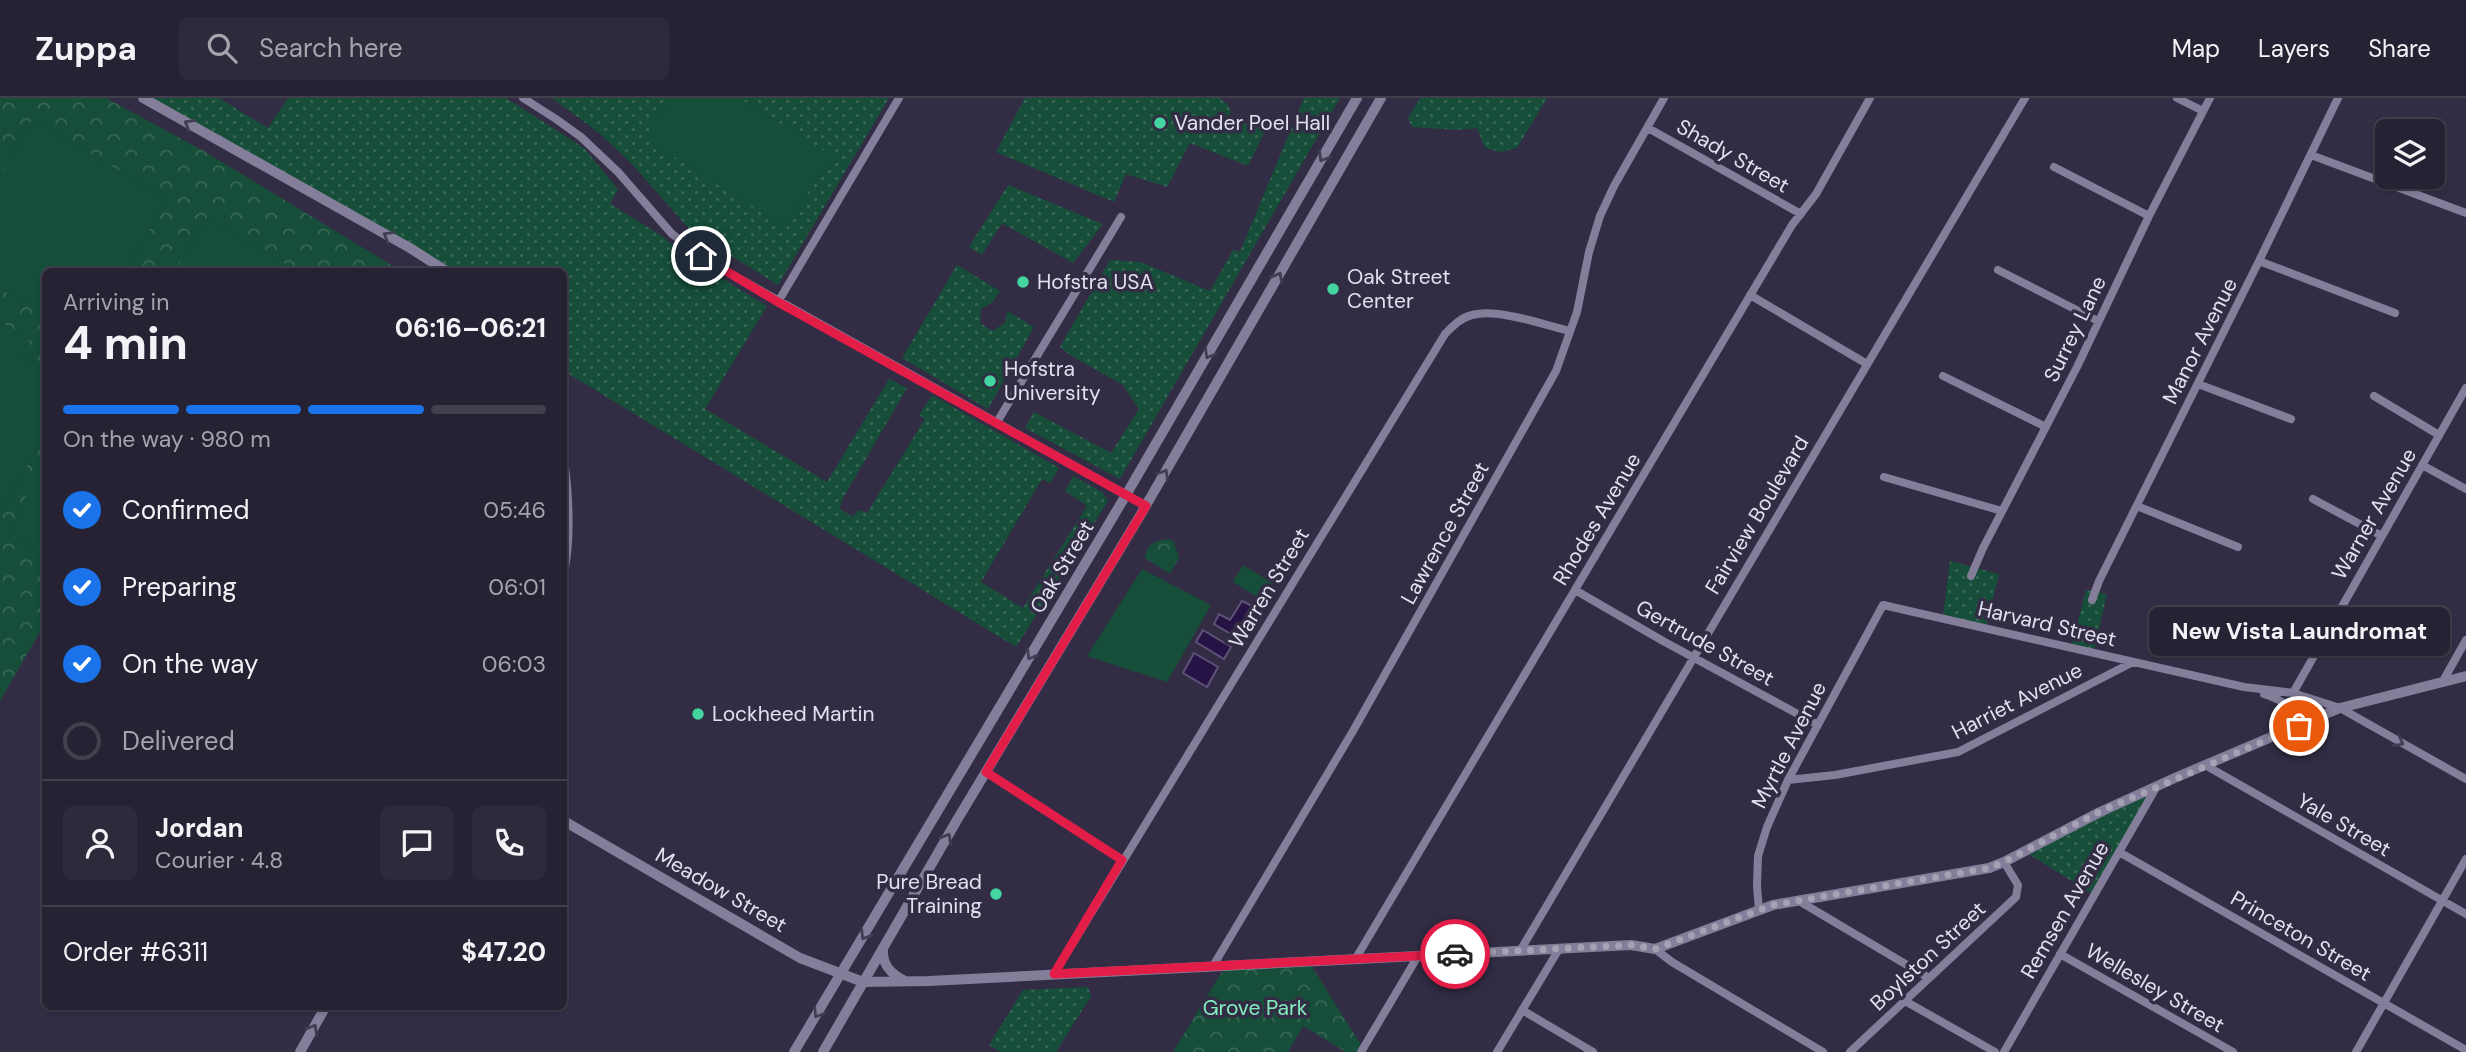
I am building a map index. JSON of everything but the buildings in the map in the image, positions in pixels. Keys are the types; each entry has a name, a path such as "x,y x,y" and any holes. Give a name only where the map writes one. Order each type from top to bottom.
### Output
{"street":[{"path":"143,98 441,268"},
{"path":"523,98 581,137 618,172 672,234 688,248 778,302 1146,506"},
{"path":"778,302 899,98"},
{"name":"Oak Street","path":"794,1052 1126,495 1357,98"},
{"name":"Oak Street","path":"823,1052 986,772 1146,506 1381,98"},
{"name":"Lawrence Street","path":"1213,966 1353,731 1556,371 1577,312 1600,216 1664,98"},
{"name":"Rhodes Avenue","path":"1356,958 1792,225 1816,194 1870,98"},
{"name":"Fairview Boulevard","path":"1520,951 2025,98"},
{"path":"2177,98 2203,111"},
{"name":"Surrey Lane","path":"1971,576 2210,98"},
{"name":"Manor Avenue","path":"2092,600 2099,580 2338,98"},
{"name":"Shady Street","path":"1648,128 1801,214"},
{"path":"2311,155 2466,213"},
{"path":"2054,167 2149,216"},
{"path":"1306,187 1323,198"},
{"path":"997,422 1121,217"},
{"path":"2259,261 2395,313"},
{"path":"1998,270 2098,321"},
{"path":"1750,295 1867,365"},
{"name":"Warren Street","path":"1054,974 1445,334 1455,323 1480,313 1496,314 1570,331"},
{"path":"1943,376 2046,427"},
{"path":"2197,384 2291,419"},
{"name":"Warner Avenue","path":"2293,694 2466,388"},
{"path":"2374,396 2440,435"},
{"path":"2422,465 2466,489"},
{"path":"1884,477 2002,511"},
{"path":"2313,499 2382,536"},
{"path":"567,505 567,548"},
{"path":"2137,506 2238,547"},
{"name":"Gertrude Street","path":"1575,590 1818,725"},
{"name":"Harvard Street","path":"1882,605 2244,687 2293,694 2340,708 2466,779"},
{"name":"Myrtle Avenue","path":"1759,910 1758,856 1767,827 1788,780 1882,605"},
{"path":"2443,681 2466,640"},
{"name":"Harriet Avenue","path":"1788,780 1835,775 1958,752 2133,662"},
{"path":"1655,949 1759,910 1798,900 1989,868 2099,812 2340,708 2466,676"},
{"name":"Harvard Street","path":"2244,687 2283,700 2292,710 2299,726"},
{"name":"Yale Street","path":"2205,765 2466,914"},
{"path":"986,772 1122,860"},
{"name":"Remsen Avenue","path":"2004,1052 2157,786"},
{"name":"Meadow Street","path":"567,823 800,958 863,982 1559,948 1631,945 1655,949"},
{"name":"Princeton Street","path":"2119,852 2466,1050"},
{"path":"2356,1052 2466,859"},
{"name":"Boylston Street","path":"1850,1052 2017,897 2015,880 2004,862"},
{"path":"1798,900 1929,978"},
{"path":"883,947 885,964 892,973 906,981"},
{"path":"1497,1052 1559,948"},
{"path":"1655,949 1672,962 1823,1052"},
{"name":"Wellesley Street","path":"2060,954 2233,1052"},
{"path":"1361,1052 1418,956"},
{"path":"1905,1001 1995,1052"},
{"path":"300,1052 324,1010"},
{"path":"1522,1010 1593,1052"}],"green space":[{"path":"0,98 106,98 202,150 393,266 42,268 42,628 0,701"},
{"path":"143,98 219,98 268,128 288,98 506,98 584,148 618,189 610,204 662,236 683,254 767,306 705,409 827,482 889,379 907,388 842,500 840,509 853,517 858,510 867,513 925,419 919,415 932,395 1059,468 1050,483 1042,479 981,582 1023,608 1087,506 1065,491 1073,476 1102,492 1108,501 1016,647 567,373 567,268 441,268"},
{"path":"552,98 889,98 778,285 691,231 630,162 599,133"},
{"path":"669,98 739,98 832,156 786,228 644,138"},
{"path":"1025,98 1220,98 1231,112 1227,123 1237,127 1260,116 1265,120 1266,129 1248,166 1190,143 1167,187 1126,174 1114,202 996,152"},
{"path":"1304,98 1340,98 1120,479 1025,428 1034,412 1111,453 1139,409 1123,385 1060,347 1110,260 1140,262 1210,291 1233,250 1240,252"},
{"path":"1420,98 1547,98 1517,148 1500,152 1485,148 1477,128 1456,130 1412,127 1408,118"},
{"path":"32,119 167,199 128,268 42,268 42,313 0,289 0,176"},
{"path":"1008,185 1103,224 1073,263 1002,223 982,255 969,247"},
{"path":"206,218 293,268 177,268"},
{"path":"957,265 1000,291 993,302 981,309 980,323 992,331 1005,323 1007,311 1034,327 988,409 902,358"},
{"path":"0,322 30,339 21,357 42,370 42,412 39,418 42,420 42,440 0,513"},
{"path":"42,468 42,551 13,534 10,527"},
{"path":"1169,539 1174,542 1179,558 1170,574 1145,558 1152,544"},
{"path":"1950,561 1999,574 1986,626 1943,616"},
{"path":"1243,565 1272,583 1262,600 1233,582"},
{"path":"1142,569 1211,605 1167,682 1087,656"},
{"path":"2086,590 2107,594 2094,651 2072,645"},
{"path":"2157,786 2094,895 2024,851"},
{"name":"Grove Park","path":"1309,962 1363,1048 1361,1052 1346,1052 1303,1026 1288,1052 1173,1052 1226,965"},
{"path":"1088,987 1091,996 1056,1052 1001,1052 989,1045 1023,990"}],"shaded area":[{"path":"1242,601 1254,607 1236,637 1214,624 1219,614 1230,620"},
{"path":"1203,630 1231,647 1224,659 1196,642"},
{"path":"1194,653 1218,667 1207,687 1183,673"}],"way so far":[{"path":"1455,954 1631,945 1655,949 1773,905 1989,868 2099,812 2299,726"}],"place":[{"name":"Vander Poel Hall","path":"1160,123"},
{"name":"Hofstra USA","path":"1023,282"},
{"name":"Oak Street Center","path":"1333,289"},
{"name":"Hofstra University","path":"990,381"},
{"name":"Lockheed Martin","path":"698,714"},
{"name":"New Vista Laundromat","path":"2299,726"},
{"name":"Pure Bread Training","path":"996,894"}],"route":[{"path":"701,256 778,302 1146,506 986,772 1122,860 1054,974 1455,954"}]}
